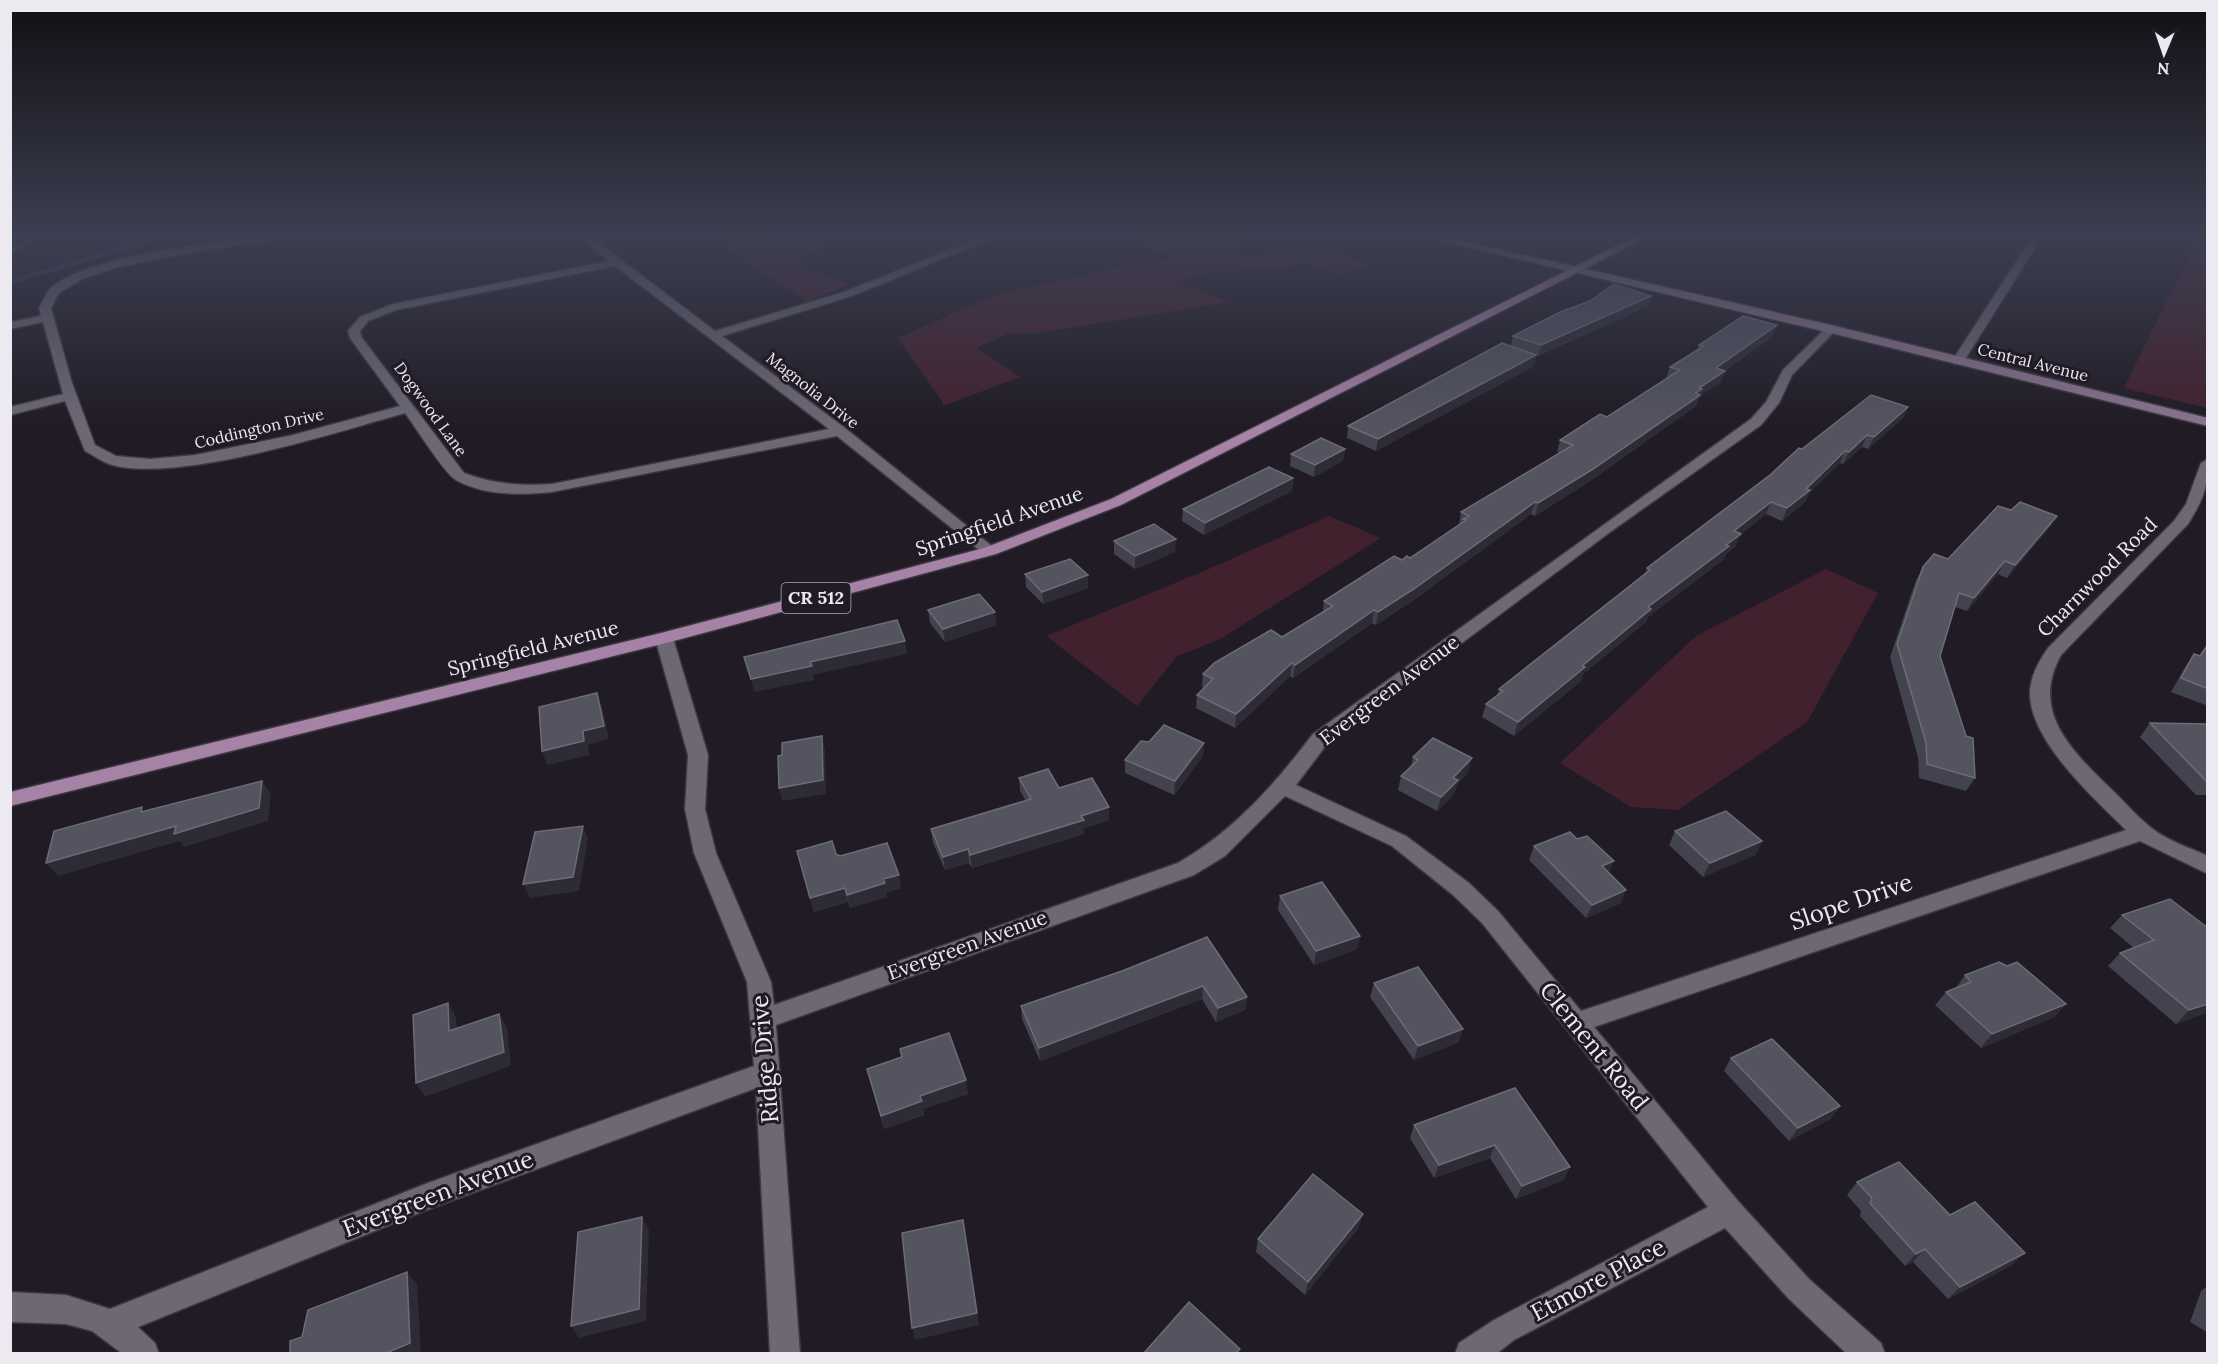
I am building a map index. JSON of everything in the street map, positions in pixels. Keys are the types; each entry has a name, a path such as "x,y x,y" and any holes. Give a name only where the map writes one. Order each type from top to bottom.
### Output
{"main road":[{"name":"Springfield Avenue","path":"10,799 664,638 990,551 1116,502 1395,364 1517,301"}],"street":[{"path":"10,326 47,318 45,304 48,301"},
{"name":"Dogwood Lane","path":"419,301 402,304 364,319 356,326 356,338 410,407 459,476 480,485 507,490 552,488 840,431"},
{"name":"Magnolia Drive","path":"669,301 840,431 990,551"},
{"path":"714,335 826,301"},
{"name":"Central Avenue","path":"1708,301 2208,422"},
{"path":"1958,361 1996,301"},
{"name":"Coddington Drive","path":"47,318 69,396 90,448 107,457 139,462 177,462 225,456 410,407"},
{"name":"Evergreen Avenue","path":"764,1019 972,943 1186,869 1218,850 1283,787 1320,739 1601,532 1756,422 1773,403 1787,373 1831,329"},
{"path":"10,411 69,396"},
{"name":"Charnwood Road","path":"2208,464 2193,504 2180,524 2054,652 2044,665 2038,685 2046,723 2063,750 2143,832 2208,866"},
{"name":"Ridge Drive","path":"664,638 698,755 695,809 705,853 759,982 768,1072 785,1353"},
{"name":"Clement Road","path":"1283,787 1399,841 1438,871 1490,917 1728,1211 1799,1289 1870,1353"},
{"name":"Slope Drive","path":"1576,1023 2143,832"},
{"name":"Evergreen Avenue","path":"111,1323 428,1196 768,1072"},
{"name":"Etmore Place","path":"1470,1353 1504,1330 1728,1211"},
{"path":"10,1307 49,1306 72,1310 111,1323 131,1337 144,1353"}],"shaded area":[{"path":"982,301 1230,302 1038,333 1007,334 977,348 1020,377 943,406 898,338"},
{"path":"2167,301 2207,301 2207,408 2124,388"},
{"path":"1329,516 1381,538 1220,639 1177,656 1137,706 1046,636 1204,571"},
{"path":"1826,569 1878,593 1807,722 1678,810 1631,807 1560,763 1696,636"}],"building":[{"path":"1590,301 1641,301 1541,345 1513,336 1560,312"},
{"path":"1743,316 1777,325 1716,368 1725,371 1699,388 1702,389 1696,393 1700,395 1593,469 1538,503 1535,502 1414,589 1378,612 1374,610 1295,665 1292,663 1236,714 1197,695 1213,679 1203,674 1214,663 1271,630 1282,637 1333,606 1324,601 1394,556 1402,560 1407,556 1410,558 1466,520 1463,519 1469,516 1461,512 1573,445 1560,440 1600,414 1607,417 1680,370 1670,367 1704,346 1699,345"},
{"path":"1502,343 1536,355 1378,439 1348,426"},
{"path":"1871,395 1908,407 1874,437 1867,435 1849,452 1845,451 1806,489 1810,490 1787,508 1771,502 1734,531 1741,534 1726,545 1729,546 1648,607 1651,609 1518,722 1486,704 1503,691 1499,689 1650,570 1647,568 1770,475 1799,448 1802,449"},
{"path":"1321,438 1345,449 1315,465 1291,454"},
{"path":"1269,467 1293,478 1205,523 1183,509"},
{"path":"2020,502 2057,516 2015,565 2005,561 1974,598 1959,593 1940,656 1966,736 1973,738 1975,778 1927,764 1926,743 1897,644 1923,567 1934,554 1948,559 1998,506 2011,510"},
{"path":"1154,524 1176,539 1135,556 1114,541"},
{"path":"1070,559 1088,575 1042,592 1025,574"},
{"path":"979,594 995,612 943,629 928,610"},
{"path":"897,620 905,641 810,662 812,666 751,679 744,657"},
{"path":"2208,645 2208,689 2181,678 2194,654 2200,656"},
{"path":"597,693 604,726 583,731 584,741 542,751 539,707"},
{"path":"2150,723 2208,724 2208,782 2207,782"},
{"path":"1164,725 1204,743 1175,781 1125,760 1141,741 1149,742"},
{"path":"822,736 823,780 779,788 778,756 782,755 782,743"},
{"path":"1433,738 1472,758 1453,778 1458,780 1441,797 1401,776 1418,760 1413,757"},
{"path":"1048,769 1059,788 1092,778 1109,807 1081,816 1084,820 970,855 968,849 943,857 931,829 1031,799 1019,778"},
{"path":"262,781 259,808 174,834 176,826 46,863 54,831 142,807 141,812"},
{"path":"1726,811 1762,841 1710,863 1675,831"},
{"path":"583,826 573,877 523,884 535,832"},
{"path":"1570,832 1577,839 1587,836 1614,861 1602,866 1626,890 1592,905 1534,846"},
{"path":"832,841 836,854 840,856 887,843 899,875 883,879 885,883 847,895 845,888 810,898 797,851"},
{"path":"1322,882 1360,936 1316,951 1280,896"},
{"path":"2170,899 2208,928 2208,1004 2189,1010 2120,953 2154,940 2122,915"},
{"path":"1207,937 1247,997 1218,1008 1203,986 1039,1048 1021,1006 1122,971"},
{"path":"1999,962 2007,966 2017,962 2066,1004 1992,1034 1946,992 1971,982 1965,975"},
{"path":"1418,967 1463,1029 1418,1046 1374,983"},
{"path":"448,1003 449,1031 499,1014 504,1052 416,1083 413,1015"},
{"path":"949,1033 966,1080 920,1096 922,1101 881,1116 867,1069 902,1057 900,1049"},
{"path":"1772,1039 1840,1106 1798,1128 1731,1058"},
{"path":"1515,1088 1570,1167 1522,1186 1495,1145 1439,1165 1414,1125"},
{"path":"1899,1162 1950,1215 1975,1202 2025,1253 1960,1287 1925,1249 1916,1254 1870,1203 1872,1198 1857,1182"},
{"path":"1313,1174 1363,1214 1308,1282 1258,1239"},
{"path":"642,1217 639,1309 571,1326 578,1232"},
{"path":"963,1220 977,1313 912,1328 902,1233"},
{"path":"407,1272 410,1343 386,1353 290,1353 290,1341 302,1337 308,1310"},
{"path":"1189,1302 1240,1349 1236,1353 1144,1353"}]}
